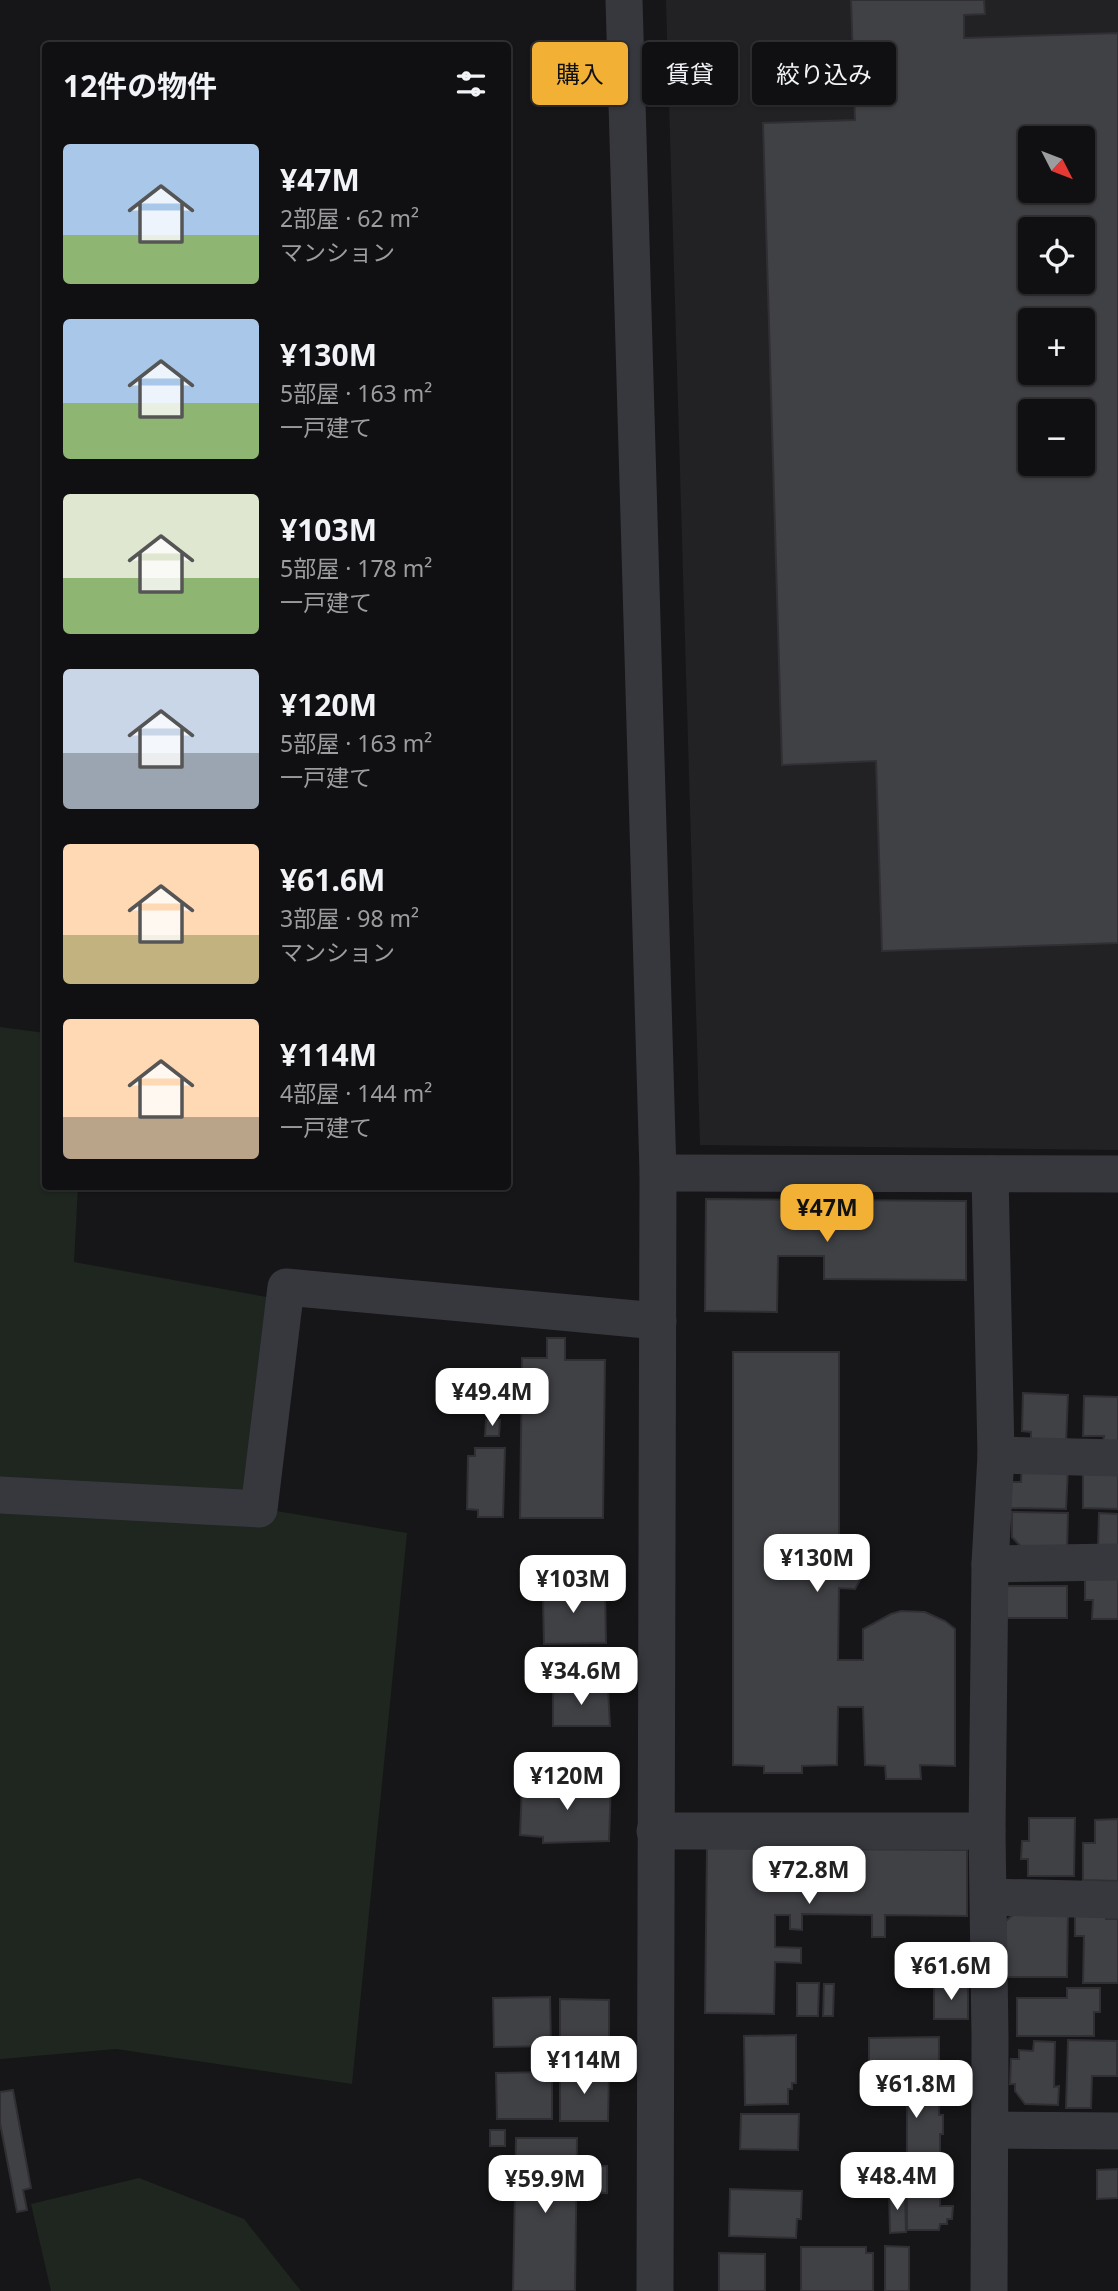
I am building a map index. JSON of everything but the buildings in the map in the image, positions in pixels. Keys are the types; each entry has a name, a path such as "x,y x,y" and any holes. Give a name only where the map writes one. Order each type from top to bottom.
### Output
{"street":[{"path":"624,0 658,1173 655,2291"},
{"path":"658,1173 1118,1174"},
{"path":"989,2291 987,1831 990,1563 996,1455 990,1174"},
{"path":"0,1495 259,1509 286,1287 658,1321"},
{"path":"996,1455 1118,1458"},
{"path":"990,1563 1118,1562"},
{"path":"655,1831 987,1831"},
{"path":"989,1897 1118,1900"},
{"path":"990,2130 1118,2131"}],"shaded area":[{"path":"666,0 1118,0 1118,1150 700,1145 669,105 738,105 738,42 667,42"},
{"path":"0,1027 42,1033 42,1190 78,1190 74,1262 267,1297 247,1506 407,1533 352,2084 116,2049 0,2059"},
{"path":"139,2178 244,2219 301,2291 51,2291 31,2204"}]}
